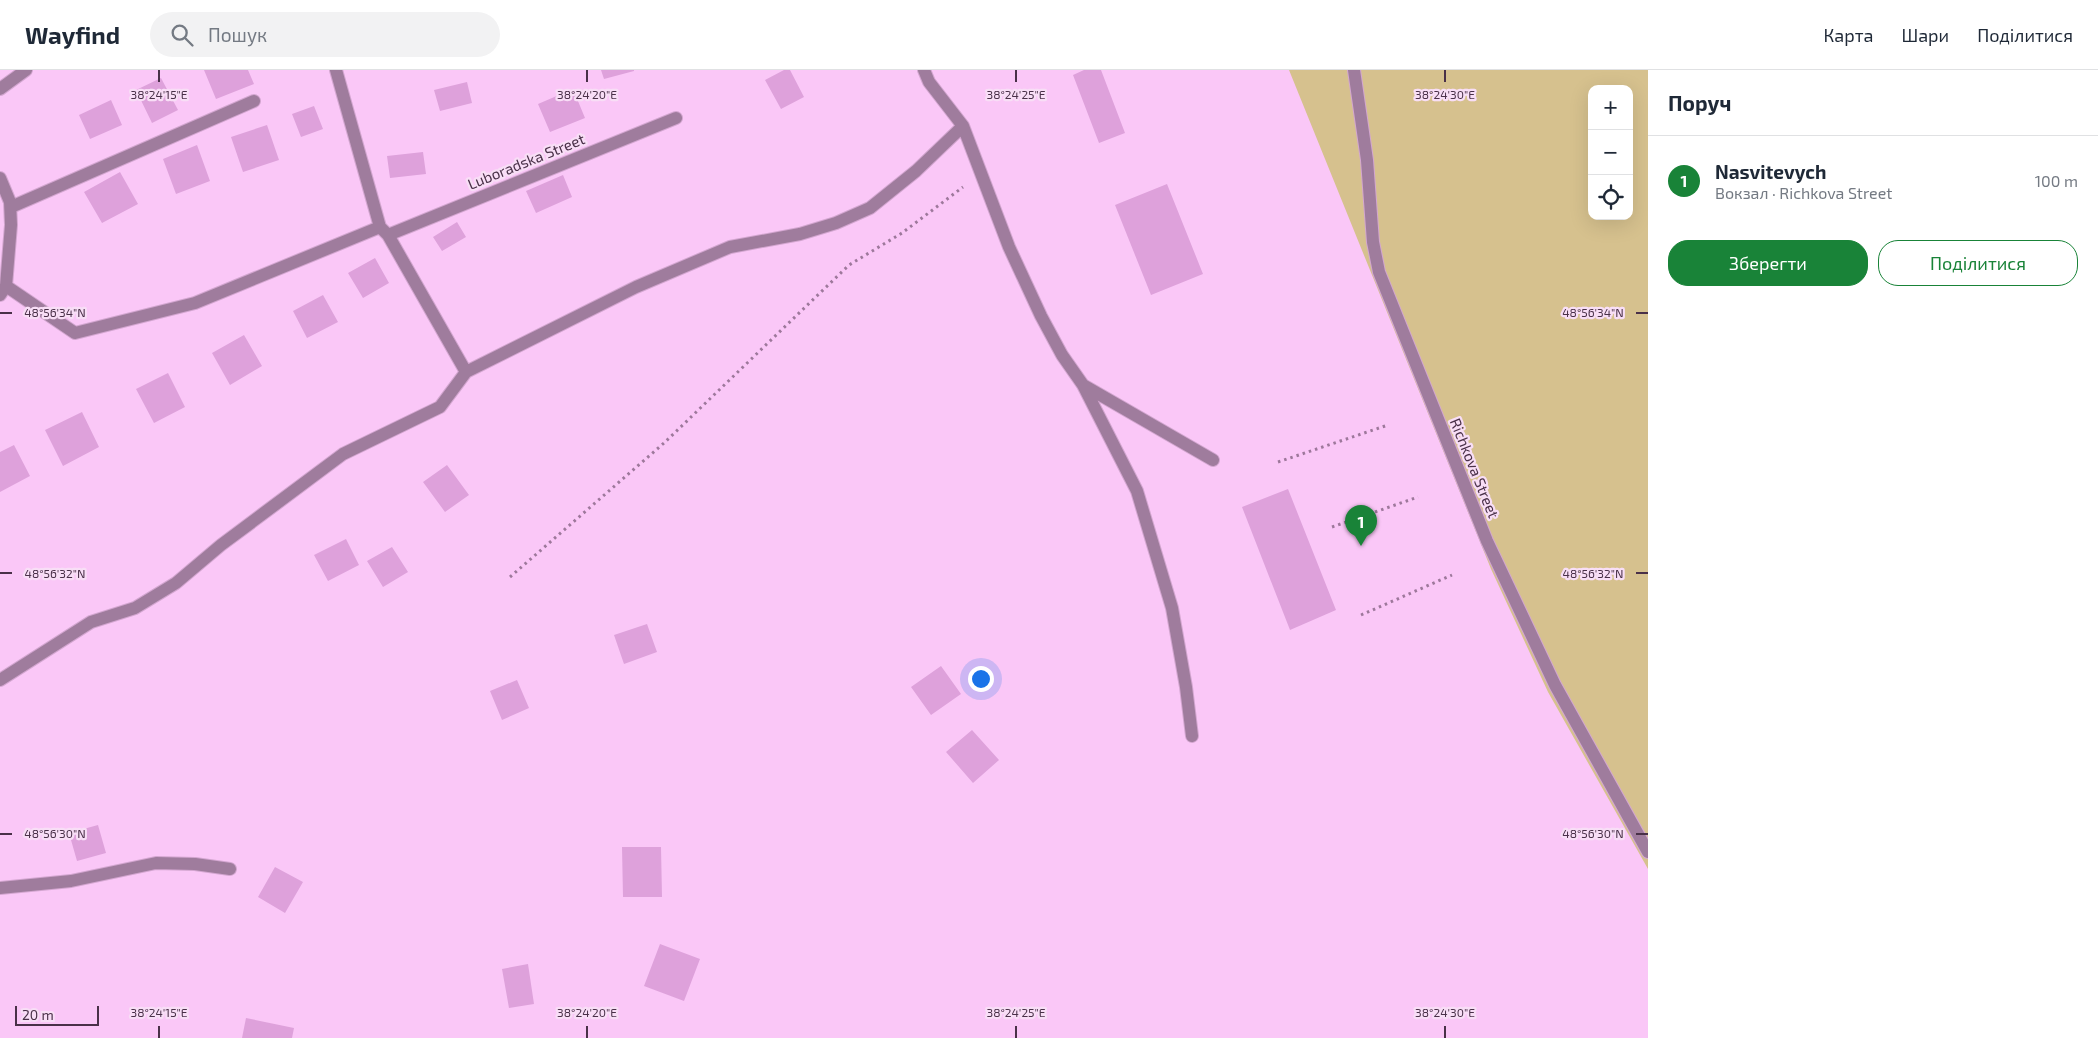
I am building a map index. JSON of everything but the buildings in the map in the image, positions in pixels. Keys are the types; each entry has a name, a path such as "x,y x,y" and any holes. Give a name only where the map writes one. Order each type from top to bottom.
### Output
{"street":[{"path":"0,89 26,70"},
{"path":"336,70 384,231 466,372"},
{"name":"Richkova Street","path":"1354,70 1366,160 1373,242 1379,272 1487,541 1555,685 1648,852"},
{"path":"925,74 963,126 1009,247 1041,316 1062,356 1083,384 1137,491 1172,608 1186,687 1192,736"},
{"path":"11,207 254,101"},
{"name":"Luboradska Street","path":"3,290 75,333 195,303 676,118"},
{"path":"0,680 90,622 135,608 176,583 220,545 343,454 440,407 466,372 636,287 730,247 800,234 836,223 870,208 916,171 963,126"},
{"path":"0,178 11,207 10,249 3,290"},
{"path":"1083,384 1213,460"},
{"path":"0,888 71,881 156,863 195,864 230,869"}],"path":[{"path":"510,577 664,443 849,264 902,233 981,174"},
{"path":"1278,462 1388,425"},
{"path":"1332,528 1418,496"},
{"path":"1361,615 1452,575"}],"shaded area":[{"path":"1289,70 1648,70 1648,869 1548,692 1491,569"}],"place":[{"name":"Nasvitevych","path":"1361,546"}]}
